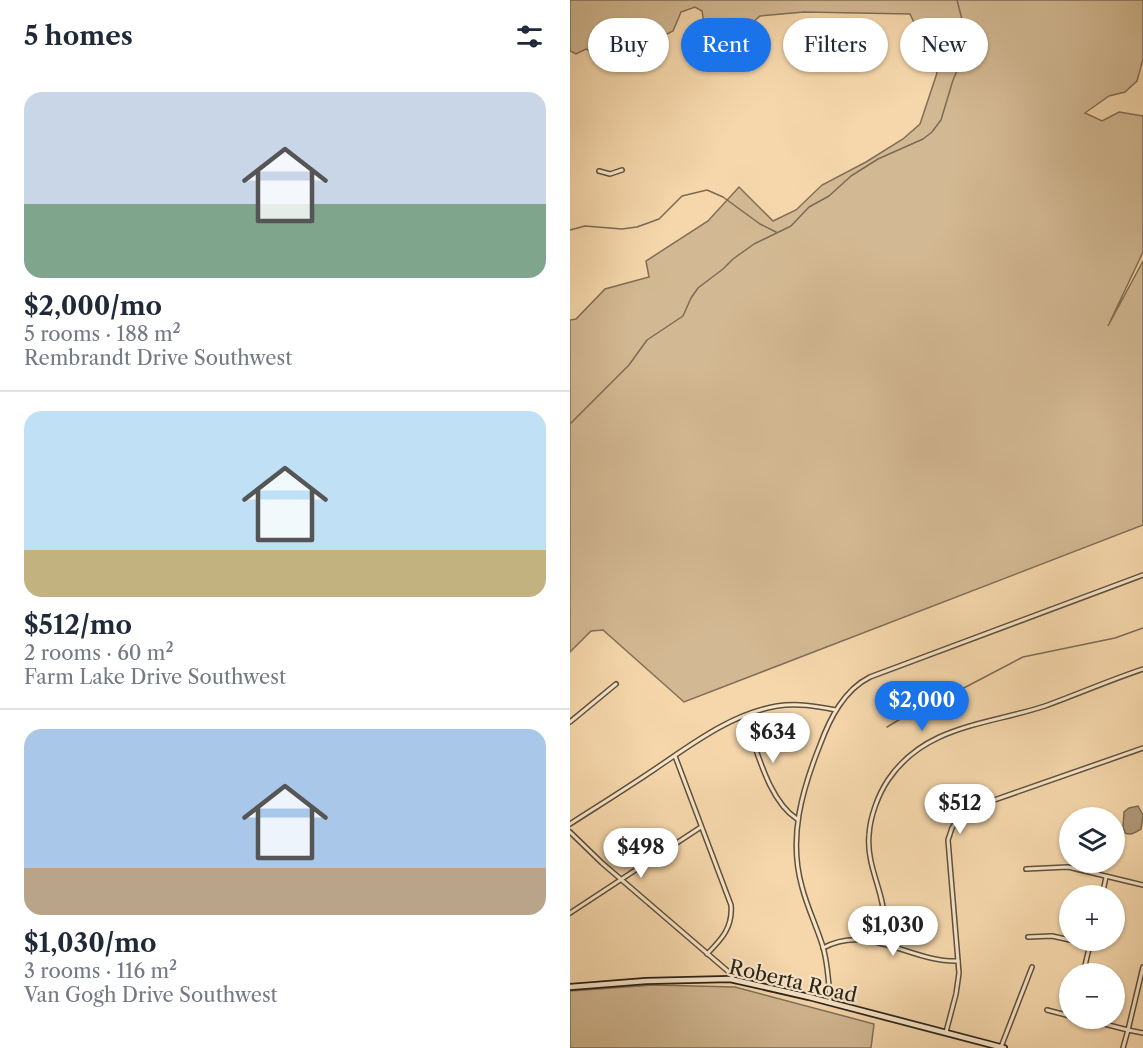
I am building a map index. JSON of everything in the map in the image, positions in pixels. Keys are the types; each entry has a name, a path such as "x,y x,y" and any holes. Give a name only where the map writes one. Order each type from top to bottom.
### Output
{"street":[{"path":"599,171 610,174 622,170"},
{"path":"830,1003 823,948 801,886 796,849 797,819 812,766 828,724 836,710 854,688 870,677 1143,575"},
{"path":"875,941 884,919 871,865 869,832 881,793 901,763 926,742 939,736 1043,706 1143,669"},
{"path":"570,722 616,684"},
{"path":"570,825 723,725 774,706 791,704 836,710"},
{"path":"744,716 771,786 785,808 797,819"},
{"path":"945,1034 956,994 958,961 947,847 955,822 969,809 1143,748"},
{"path":"675,756 731,905 730,926 707,954"},
{"path":"570,913 701,827"},
{"path":"570,832 730,973 734,980"},
{"path":"1026,869 1068,867 1143,885"},
{"path":"1104,885 1106,877"},
{"path":"1028,937 1059,937"},
{"path":"823,948 844,940 875,941 944,960 958,961"},
{"path":"1002,1048 1032,967"},
{"path":"1123,1048 1143,967"},
{"name":"Roberta Road","path":"570,987 646,981 734,980 1002,1048"},
{"path":"1047,1010 1059,1013"},
{"path":"1124,1029 1143,1033"}],"shaded area":[{"path":"570,0 1143,0 1143,59 1137,81 1125,92 1109,96 1085,113 1102,121 1119,112 1143,116 1143,252 1108,326 1143,261 1143,525 684,702 603,630 591,631 570,652 570,320 576,319 605,289 649,277 646,261 708,221 739,187 773,221 796,210 822,185 903,139 920,124 937,72 988,72 988,18 912,18 910,14 804,12 758,18 703,18 702,11 695,7 681,12 673,31 669,33 669,18 588,18 588,50 576,54 570,51"},
{"path":"1138,806 1143,815 1141,829 1127,834 1125,833 1125,811"},
{"path":"653,985 735,987 874,1024 871,1048 570,1048 570,991"}],"waterway":[{"path":"570,424 629,365 647,340 683,316 698,288 733,259 754,244 791,226 809,207 829,196 851,176 878,159 923,139 932,132 941,120 953,80 966,50 965,31 957,0"},
{"path":"570,230 585,226 622,229 637,227 659,219 682,196 707,190 723,197 760,224 776,232"},
{"path":"887,727 938,694 960,690 1023,657 1115,638 1143,628"}]}
